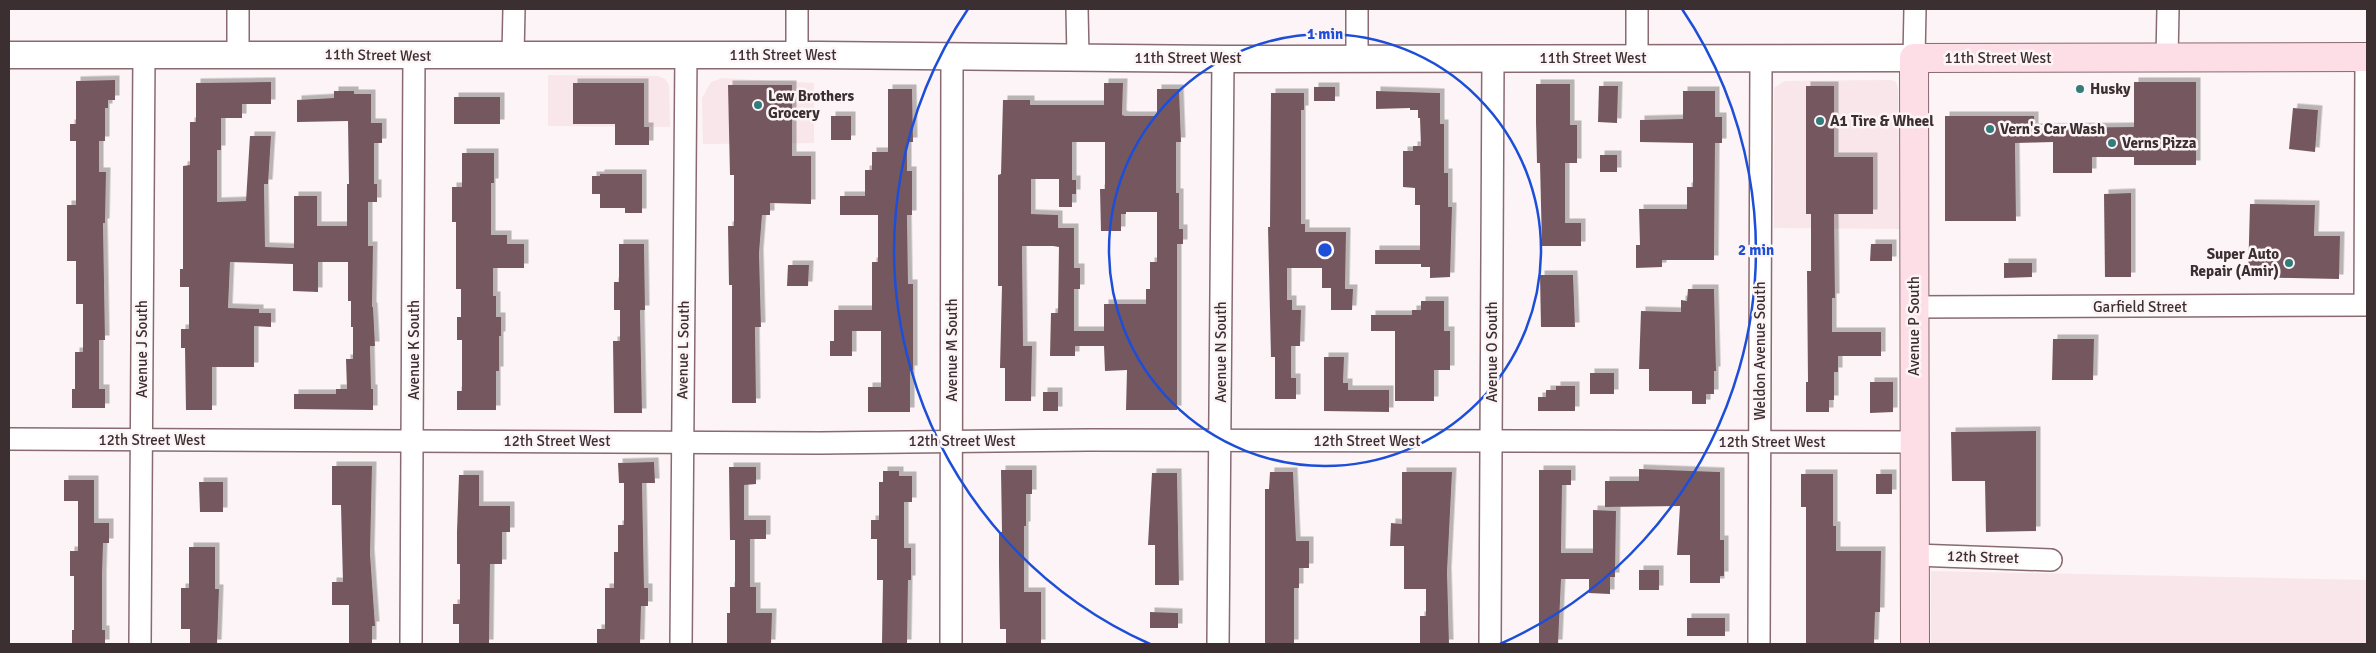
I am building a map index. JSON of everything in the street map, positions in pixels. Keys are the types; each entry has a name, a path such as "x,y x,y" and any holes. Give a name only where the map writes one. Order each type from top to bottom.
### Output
{"main road":[{"name":"11th Street West","path":"1914,58 2367,57"},
{"name":"Avenue P South","path":"1914,58 1914,644"}],"street":[{"path":"238,9 238,54"},
{"path":"513,55 514,9"},
{"path":"797,9 797,55"},
{"path":"1077,9 1078,57"},
{"path":"1357,9 1358,58"},
{"path":"1637,9 1637,58"},
{"name":"Avenue P South","path":"1914,58 1915,9"},
{"path":"2167,58 2168,9"},
{"name":"Avenue J South","path":"140,644 144,54"},
{"name":"11th Street West","path":"9,55 797,55 1223,59 1914,58"},
{"name":"Avenue K South","path":"411,644 414,55"},
{"name":"Avenue L South","path":"681,644 686,55"},
{"name":"Avenue M South","path":"951,644 952,56"},
{"name":"Garfield Street","path":"1914,306 2365,305 2367,57"},
{"name":"Avenue N South","path":"1218,644 1223,59"},
{"name":"Avenue O South","path":"1490,644 1493,59"},
{"name":"Weldon Avenue South","path":"1759,644 1761,59"},
{"name":"12th Street West","path":"9,439 820,443 952,441 1914,442"},
{"name":"12th Street","path":"1914,555 2051,560"}],"shaded area":[{"path":"548,75 658,76 665,79 669,85 670,127 548,126"},
{"path":"722,78 814,83 814,143 703,144 702,98 711,82"},
{"path":"1891,80 1896,82 1898,89 1900,229 1774,228 1774,88 1785,81"},
{"path":"1931,571 2367,580 2367,644 1931,644"}],"building":[{"path":"115,80 115,100 108,100 108,108 105,108 105,141 99,141 99,172 106,172 105,223 103,223 105,340 99,340 99,389 105,389 105,408 72,408 72,389 75,389 75,352 83,352 83,304 76,304 76,261 67,261 67,205 76,205 76,141 70,141 70,124 76,124 76,81"},
{"path":"271,82 271,104 242,104 242,118 221,118 221,150 217,150 217,202 246,201 250,136 271,136 268,184 264,184 265,247 294,248 294,196 317,196 317,226 347,226 347,184 349,184 348,121 297,122 297,100 334,98 334,91 354,91 354,94 371,94 371,123 382,123 382,143 374,143 374,184 377,184 377,202 368,202 368,246 373,246 372,307 375,346 370,346 373,410 294,409 294,394 336,394 336,389 347,389 346,359 353,359 351,301 348,301 348,262 318,262 318,292 293,291 293,264 230,262 228,308 259,309 259,313 271,313 271,327 254,326 254,367 212,367 212,410 186,410 185,348 181,348 181,329 189,329 189,287 180,287 180,269 183,269 183,166 190,165 190,122 196,122 196,83"},
{"path":"2134,82 2196,82 2196,165 2134,165 2134,157 2092,157 2092,173 2053,173 2053,142 2015,143 2016,221 1945,221 1945,116 2034,116 2034,128 2134,127"},
{"path":"573,83 644,83 644,127 649,127 649,145 615,145 615,124 573,124"},
{"path":"1104,83 1123,83 1122,115 1157,116 1157,89 1179,89 1181,142 1176,142 1176,193 1179,193 1179,229 1183,229 1183,244 1177,244 1177,410 1126,410 1127,370 1105,371 1104,346 1075,346 1075,356 1050,356 1051,313 1058,313 1059,247 1053,246 1022,246 1023,346 1032,346 1031,401 1005,401 1005,368 1000,368 1002,286 998,286 998,175 1001,174 1003,100 1030,100 1030,105 1104,105","holes":["1072,142 1105,142 1105,189 1100,189 1101,231 1121,231 1121,214 1126,214 1126,212 1157,212 1157,262 1150,262 1150,289 1146,289 1146,304 1104,304 1104,331 1074,331 1074,289 1080,289 1080,268 1074,268 1074,228 1058,228 1058,215 1031,214 1031,179 1059,179 1059,207 1072,207 1072,194 1076,194 1076,180 1072,180"]},
{"path":"1536,84 1570,84 1570,125 1577,125 1577,163 1565,163 1565,223 1581,223 1581,246 1542,246 1540,163 1537,163"},
{"path":"728,85 792,85 792,156 811,156 811,204 770,203 770,215 762,215 759,253 761,327 755,327 756,403 732,403 732,285 729,285 728,226 734,226 734,175 730,175"},
{"path":"1599,86 1618,86 1617,123 1598,122"},
{"path":"1806,86 1834,86 1834,157 1873,157 1873,214 1834,214 1835,298 1832,298 1832,332 1881,332 1881,356 1838,356 1838,372 1834,372 1834,400 1829,400 1829,412 1806,412 1806,382 1808,382 1807,271 1811,271 1811,214 1806,214"},
{"path":"1314,87 1335,87 1335,101 1314,101"},
{"path":"888,89 912,89 913,142 907,142 907,171 912,171 912,215 907,215 908,284 913,284 913,370 910,370 910,412 868,412 868,387 881,387 881,331 852,331 852,356 830,356 830,341 834,341 834,310 872,310 872,262 878,262 878,215 840,215 840,196 865,196 865,170 872,170 872,152 888,152"},
{"path":"1376,91 1440,93 1440,124 1444,124 1444,173 1448,173 1448,207 1452,207 1450,277 1430,278 1430,267 1421,267 1421,264 1375,264 1375,250 1420,250 1420,205 1415,205 1415,188 1403,187 1403,151 1413,151 1413,146 1421,146 1418,110 1410,110 1410,108 1376,109"},
{"path":"1683,91 1715,91 1715,117 1722,117 1722,143 1715,143 1714,260 1662,260 1662,267 1636,268 1636,245 1640,245 1639,209 1687,209 1687,187 1693,187 1693,143 1640,142 1640,120 1683,119"},
{"path":"1271,93 1304,93 1304,110 1301,110 1301,224 1305,224 1305,232 1346,232 1345,289 1353,289 1352,310 1331,310 1331,288 1322,288 1322,268 1287,268 1287,300 1292,300 1292,310 1301,310 1300,346 1291,346 1291,378 1296,378 1296,399 1275,399 1275,357 1271,357 1268,227 1270,227"},
{"path":"454,97 500,97 500,124 454,124"},
{"path":"2293,108 2318,110 2315,152 2289,149"},
{"path":"831,116 851,116 851,140 831,140"},
{"path":"462,153 494,153 494,183 491,183 491,235 507,235 507,244 524,244 524,268 493,268 493,296 496,296 496,317 501,317 499,371 496,371 496,410 457,410 457,391 462,391 462,340 457,340 457,317 461,317 461,289 456,289 456,222 452,222 452,187 462,187"},
{"path":"1600,155 1617,155 1617,172 1600,172"},
{"path":"600,174 642,174 642,213 625,213 625,208 600,208 600,194 592,194 592,176 600,176"},
{"path":"2131,193 2131,277 2105,277 2104,194"},
{"path":"2250,204 2315,205 2314,236 2340,236 2339,279 2248,277"},
{"path":"619,244 644,244 645,310 640,310 642,413 614,413 613,341 620,341 620,310 614,310 614,282 619,282"},
{"path":"1871,244 1892,244 1892,261 1870,261"},
{"path":"2004,263 2032,263 2032,277 2004,278"},
{"path":"788,265 809,265 808,286 787,286"},
{"path":"1540,275 1573,275 1575,327 1541,327"},
{"path":"1688,289 1714,289 1716,371 1714,371 1714,394 1706,394 1706,404 1692,404 1692,391 1649,391 1649,369 1639,369 1641,311 1681,312 1681,300 1687,301"},
{"path":"1421,301 1444,301 1444,331 1450,331 1450,370 1434,370 1434,401 1395,401 1395,331 1371,331 1371,315 1412,315 1412,310 1421,310"},
{"path":"2053,339 2094,339 2093,380 2052,380"},
{"path":"1324,357 1344,357 1343,383 1348,383 1348,390 1389,390 1389,412 1324,411"},
{"path":"1590,373 1614,373 1614,394 1590,394"},
{"path":"1870,382 1893,382 1893,412 1870,413"},
{"path":"1556,386 1575,386 1575,411 1538,411 1538,397 1546,397 1546,390 1556,390"},
{"path":"1043,392 1058,392 1058,411 1043,411"},
{"path":"2036,431 2036,531 1986,532 1985,481 1952,481 1951,432"},
{"path":"654,462 655,483 642,483 644,588 648,588 648,606 641,606 640,644 597,644 597,629 605,629 605,588 614,588 614,552 618,552 618,525 624,525 624,483 619,483 618,463"},
{"path":"332,466 372,466 370,554 375,626 372,626 372,644 349,644 349,605 332,605 332,582 343,582 341,505 332,505"},
{"path":"729,467 756,467 756,484 744,485 744,520 766,520 766,539 750,539 750,587 756,587 756,613 772,613 771,644 727,644 727,613 730,613 730,587 735,587 735,540 730,540"},
{"path":"1639,469 1720,472 1720,540 1724,540 1724,576 1720,576 1720,583 1690,583 1690,555 1677,555 1680,506 1605,507 1605,481 1639,481"},
{"path":"1001,470 1032,470 1032,494 1026,494 1024,592 1041,592 1041,644 1006,644 1006,629 1000,629 999,532 1002,532"},
{"path":"1539,470 1571,470 1571,485 1562,485 1561,553 1593,553 1593,510 1616,511 1615,577 1610,577 1610,594 1589,593 1589,579 1561,579 1558,644 1539,644"},
{"path":"883,471 899,471 899,476 912,476 912,502 904,502 904,548 911,548 911,580 908,580 907,644 882,644 883,580 877,580 877,539 871,539 871,520 879,520 879,482 883,482"},
{"path":"1270,472 1293,472 1296,541 1309,541 1309,568 1299,568 1299,588 1294,588 1294,644 1265,644 1265,489 1269,489"},
{"path":"1402,472 1452,472 1447,572 1449,644 1420,644 1420,616 1426,616 1426,589 1404,589 1404,546 1390,546 1391,523 1402,524"},
{"path":"1152,473 1177,473 1179,585 1155,585 1155,545 1148,545"},
{"path":"1801,474 1833,474 1833,526 1836,526 1836,551 1881,551 1880,612 1875,612 1874,644 1806,644 1806,507 1801,507"},
{"path":"1876,474 1892,474 1892,494 1876,494"},
{"path":"459,475 479,475 479,506 510,506 510,532 502,532 502,564 490,564 489,644 459,644 459,624 453,624 453,604 460,604 460,564 457,564"},
{"path":"64,480 94,480 94,523 109,523 109,543 103,543 102,630 105,630 105,644 72,644 72,630 74,630 74,576 70,576 70,551 78,551 78,501 64,501"},
{"path":"199,482 223,482 223,512 200,512"},
{"path":"189,547 215,547 215,589 219,589 217,644 190,644 190,629 181,629 181,588 189,588"},
{"path":"1639,570 1659,570 1659,590 1639,590"},
{"path":"1150,612 1178,613 1178,628 1150,628"},
{"path":"1687,618 1725,618 1725,636 1687,636"}],"place":[{"name":"Husky","path":"2080,89"},
{"name":"Lew Brothers Grocery","path":"758,105"},
{"name":"A1 Tire & Wheel","path":"1820,121"},
{"name":"Vern's Car Wash","path":"1990,129"},
{"name":"Verns Pizza","path":"2112,143"},
{"name":"Super Auto Repair (Amir)","path":"2289,263"}]}
